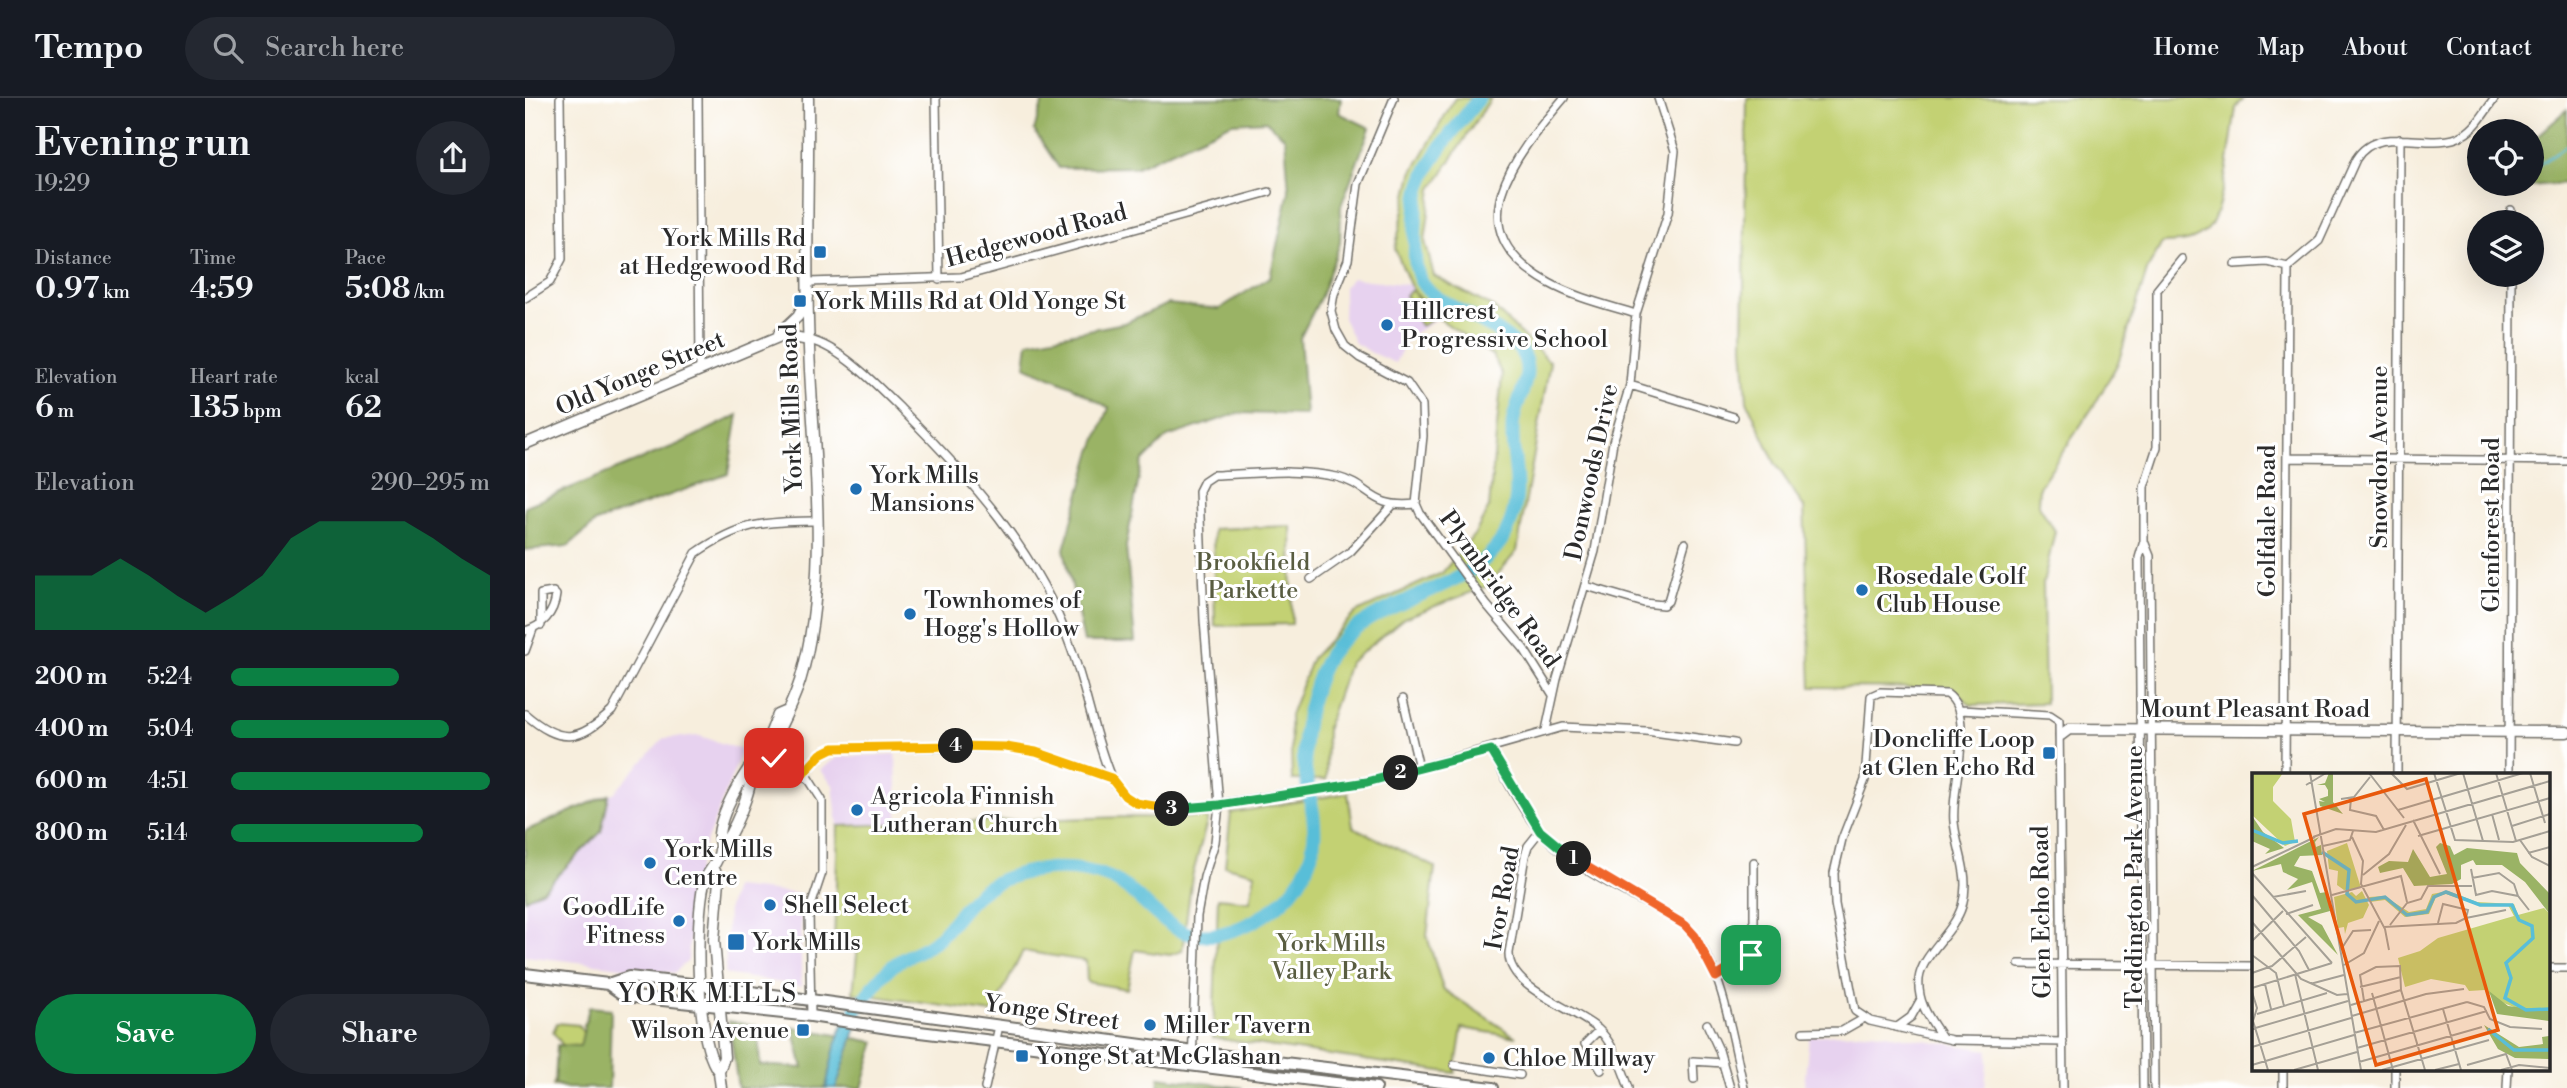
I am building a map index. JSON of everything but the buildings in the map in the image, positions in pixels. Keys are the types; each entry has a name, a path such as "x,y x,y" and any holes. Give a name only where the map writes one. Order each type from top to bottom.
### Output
{"main road":[{"name":"York Mills Road","path":"700,985 701,903 705,879 714,869 720,849 730,838 752,781 751,770 762,752 772,743 799,684 808,647 815,593 808,296 808,98"},
{"path":"770,341 793,321 808,296"},
{"path":"770,341 792,334 809,343"},
{"name":"Old Yonge Street","path":"525,444 770,341"},
{"name":"Mount Pleasant Road","path":"2061,735 2067,729 2567,732"},
{"name":"York Mills Road","path":"714,869 719,880 714,940 716,987"},
{"name":"Yonge Street","path":"525,974 608,984 629,977 700,985 1193,1052 1493,1088"},
{"name":"Yonge Street","path":"608,984 625,996 811,1016 895,1030 1376,1088"},
{"path":"700,985 710,1060 719,1072"},
{"path":"716,987 724,1057 719,1072 721,1088"}],"street":[{"path":"525,298 550,282 562,259 560,98"},
{"path":"698,98 700,371"},
{"path":"936,98 939,280"},
{"name":"Plymbridge Road","path":"1394,98 1358,184 1348,260 1333,294 1331,311 1335,330 1345,346 1360,358 1407,383 1422,405 1423,436 1416,504 1446,550 1524,649 1553,695"},
{"path":"1564,98 1520,151 1505,182 1497,211 1499,234 1524,266 1548,283 1636,314"},
{"name":"Donwoods Drive","path":"1546,730 1553,695 1586,586 1602,515 1613,442 1630,385 1636,314 1658,248 1673,182 1675,150 1658,98"},
{"path":"2235,264 2267,262 2288,267 2319,241 2355,159 2363,149 2380,141 2460,137 2469,131 2495,98"},
{"name":"Snowdon Avenue","path":"2397,773 2400,139"},
{"name":"Hedgewood Road","path":"809,282 939,280 961,277 1269,192"},
{"name":"Teddington Park Avenue","path":"2143,1088 2139,558 2144,541 2144,487 2157,447 2157,290 2182,259"},
{"name":"Golfdale Road","path":"2285,773 2288,267"},
{"name":"Glenforest Road","path":"2509,773 2511,287"},
{"path":"809,343 823,342 880,388 948,454 1010,532 1040,580 1070,642 1111,778 1125,796 1142,805 1177,810 1367,782 1491,750 1546,730 1563,727 1646,731 1734,743"},
{"path":"1630,385 1734,417"},
{"path":"2287,458 2567,461"},
{"path":"1192,1066 1197,916 1204,877 1215,842 1219,805 1204,620 1199,491 1204,481 1213,475 1319,475 1348,481 1384,504 1416,504"},
{"path":"1311,579 1350,552 1393,505"},
{"path":"525,714 543,729 559,736 577,737 593,729 612,711 697,554 718,538 752,523 815,521"},
{"name":"Teddington Park Avenue","path":"2144,541 2150,556 2154,1088"},
{"path":"1586,586 1644,603 1663,605 1668,601 1685,543"},
{"path":"525,650 533,628"},
{"path":"1897,1027 1911,1017 1920,1001 1921,971 1951,930 1964,899 1965,869 1953,815 1960,749 1960,710 1947,694 1880,692 1871,696 1865,780 1839,846 1833,882 1853,1006 1863,1019 1897,1027 1961,1041 2063,1041"},
{"path":"1403,699 1419,768"},
{"path":"1960,710 2050,715 2059,721 2061,735"},
{"name":"Glen Echo Road","path":"2061,735 2058,746 2063,1088"},
{"path":"803,774 821,754 833,748 1006,747 1036,752 1111,778"},
{"path":"1491,750 1540,831 1586,868 1685,925 1695,936 1716,977 1744,1088"},
{"path":"762,752 803,774 815,786 822,803 822,873 809,912 811,1016"},
{"name":"Ivor Road","path":"1540,831 1525,856 1509,953 1510,967 1516,975 1543,995 1599,1030"},
{"path":"1716,977 1743,962 1754,948 1754,862"},
{"path":"2019,964 2252,966"},
{"path":"2549,968 2567,968"},
{"path":"1920,1001 1942,1037"},
{"path":"1804,1032 1842,1031 1863,1019"},
{"path":"1707,1024 1730,1088"},
{"path":"985,1088 999,1026"},
{"path":"1601,1070 1585,1044 1599,1030 1629,1088"},
{"path":"1694,1079 1693,1061 1723,1063"},
{"path":"1454,1065 1520,1075"},
{"path":"1475,1087 1476,1068"},
{"path":"2283,1070 2283,1088"},
{"path":"2395,1070 2395,1088"},
{"path":"2507,1088 2508,1070"}],"shaded area":[{"name":"Hillcrest Progressive School","path":"1352,278 1410,285 1427,310 1438,319 1409,336 1395,363 1372,353 1355,343 1343,318 1344,287"},
{"path":"700,736 742,750 701,855 692,897 688,961 674,973 525,956 525,899 543,890 601,832 609,795 615,792 664,738"},
{"path":"896,754 898,824 838,826 833,785 820,770 837,757"},
{"path":"734,887 801,894 801,986 725,974 728,908"},
{"path":"1872,1032 1988,1050 1985,1088 1804,1088 1809,1036"}],"green space":[{"path":"1044,98 1341,98 1339,113 1370,128 1341,206 1340,243 1321,296 1300,338 1306,415 1239,413 1167,437 1142,462 1126,546 1135,642 1084,642 1064,549 1091,454 1109,408 1071,386 1025,366 1028,342 1124,323 1168,304 1219,309 1270,277 1289,191 1285,138 1266,121 1232,123 1137,167 1059,168 1034,130"},
{"path":"1455,98 1491,98 1432,189 1425,241 1434,276 1494,308 1550,362 1517,551 1488,586 1404,618 1349,663 1327,727 1326,780 1292,780 1290,715 1312,658 1355,613 1442,573 1475,534 1489,507 1502,375 1493,356 1427,310 1410,285 1395,249 1412,173"},
{"path":"1747,98 2244,98 2236,108 2222,192 2213,222 2197,237 2162,243 2148,268 2118,363 2095,404 2039,487 2038,504 2055,531 2043,584 2045,703 1971,705 1951,688 1811,687 1804,507 1775,463 1747,401 1743,345"},
{"path":"2567,110 2567,183 2544,185 2544,130"},
{"path":"1412,290 1432,320 1421,326 1405,295"},
{"path":"738,415 728,474 596,522 568,546 525,550 525,508 528,505 679,444"},
{"name":"Brookfield Parkette","path":"1291,526 1292,624 1215,626 1213,529"},
{"name":"York Mills Valley Park","path":"1348,793 1353,827 1435,867 1427,936 1443,989 1516,1037 1462,1028 1455,1073 1213,1038 1218,898 1250,901 1255,873 1225,866 1231,813"},
{"path":"609,795 601,832 543,890 525,899 525,831"},
{"path":"1126,817 1208,818 1192,877 1182,951 1170,955 1135,950 1127,989 1087,982 1086,961 1023,951 992,1013 853,993 858,945 834,943 838,826"},
{"path":"589,1007 611,1009 609,1088 567,1088 555,1084 557,1045 580,1046"},
{"path":"729,1021 758,1026 760,1065 803,1068 793,1027 875,1042 862,1088 738,1088"},
{"path":"557,1023 579,1025 582,1031 585,1030 584,1024 601,1024 569,1087 553,1086 564,1047 553,1032"},
{"path":"1159,1077 1243,1088 1158,1088"}],"water":[{"path":"866,997 836,1088 826,1088 842,1026 856,1005"}],"waterway":[{"path":"856,1010 889,969 934,942 968,903 984,889 1006,878 1051,869 1096,873 1119,883 1175,928 1190,934 1207,935 1224,933 1257,919 1272,910 1295,887 1307,867 1313,848 1313,813 1304,760 1305,732 1316,685 1329,655 1350,632 1377,615 1437,588 1465,573 1489,555 1507,531 1516,498 1512,431 1526,377 1525,359 1520,350 1502,334 1452,307 1426,289 1417,272 1415,259 1416,213 1423,180 1444,143 1479,98"},
{"path":"2544,161 2567,145"}],"place":[{"name":"York Mills Rd at Hedgewood Rd","path":"820,252"},
{"name":"York Mills Rd at Old Yonge St","path":"800,301"},
{"name":"Hillcrest Progressive School","path":"1387,325"},
{"name":"York Mills Mansions","path":"856,489"},
{"name":"Rosedale Golf Club House","path":"1862,590"},
{"name":"Townhomes of Hogg's Hollow","path":"910,614"},
{"name":"Doncliffe Loop at Glen Echo Rd","path":"2049,753"},
{"name":"Agricola Finnish Lutheran Church","path":"857,810"},
{"name":"York Mills Centre","path":"650,863"},
{"name":"Shell Select","path":"770,905"},
{"name":"GoodLife Fitness","path":"679,921"},
{"name":"York Mills","path":"736,942"},
{"name":"Miller Tavern","path":"1150,1025"},
{"name":"Wilson Avenue","path":"803,1030"},
{"name":"Yonge St at McGlashan","path":"1022,1056"},
{"name":"Chloe Millway","path":"1489,1058"}],"district":[{"name":"YORK MILLS","path":"708,993"}],"route":[{"path":"774,758 803,774 821,754 833,748 1023,749 1111,778 1118,790 1136,803 1177,810 1367,782 1491,750 1540,831 1555,846 1586,868 1685,925 1695,936 1716,977 1751,955"}]}
